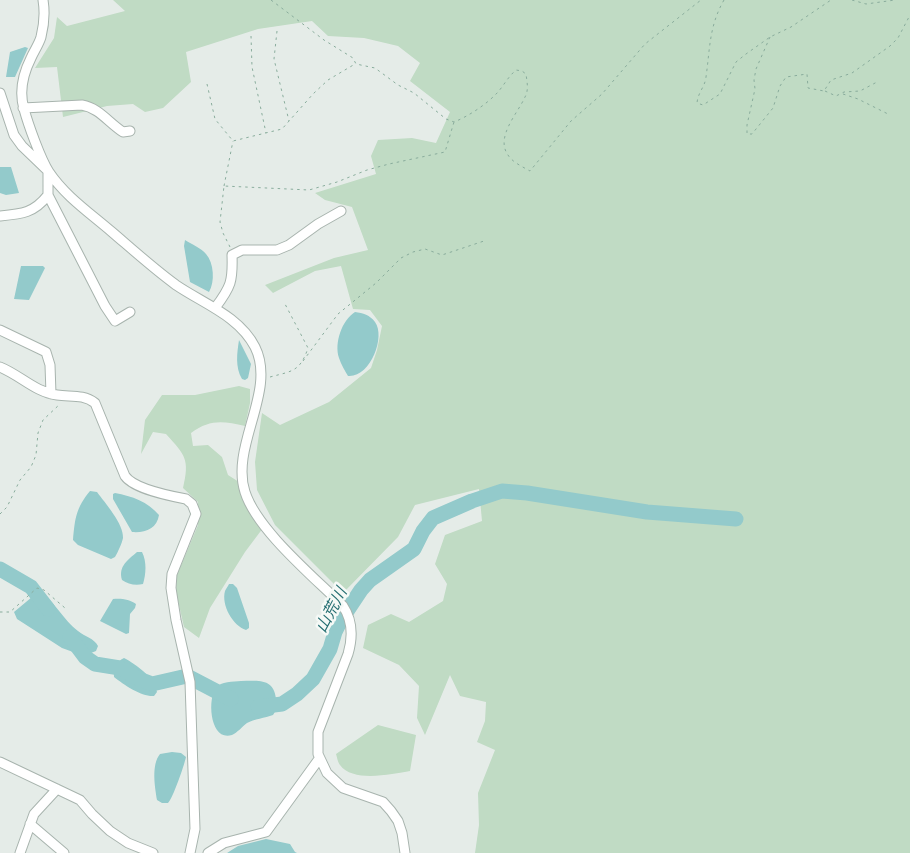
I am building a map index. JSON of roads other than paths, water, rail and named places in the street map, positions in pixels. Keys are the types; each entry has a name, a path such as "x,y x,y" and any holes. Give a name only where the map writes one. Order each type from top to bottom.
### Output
{"street":[{"path":"43,0 44,22 41,38 23,78 21,92 24,108 48,171 48,194 105,306 116,321 130,312"},
{"path":"0,93 14,135 68,195 176,284 241,326 257,351 260,380 242,460 244,490 250,504 268,529 290,554 343,606 349,615 352,630 352,642 318,732 316,744 319,759 327,773 343,788 383,802 398,821 405,853"},
{"path":"24,108 88,106 94,108 122,132 130,131"},
{"path":"0,216 24,214 43,201 48,194"},
{"path":"215,308 228,291 232,280 232,254 242,250 277,250 289,245 318,224 341,211"},
{"path":"0,330 46,352 50,365 51,394"},
{"path":"0,367 10,371 35,388 51,394 88,398 95,403 124,476 128,481 138,486 186,499 192,504 196,514 172,574 171,588 190,682 195,829 190,853"},
{"path":"208,853 224,843 266,832 319,759"},
{"path":"0,762 80,800 110,831 128,843 154,853"},
{"path":"20,853 34,814 56,789"},
{"path":"30,824 64,853"}],"water":[{"path":"25,47 28,48 15,77 6,77 10,52"},
{"path":"0,167 11,167 19,193 6,195 0,193"},
{"path":"185,240 206,254 211,262 213,273 209,292 190,282 184,246"},
{"path":"21,266 43,266 45,268 29,300 14,299"},
{"path":"355,312 366,315 375,322 379,337 374,355 369,364 356,375 348,376 339,358 338,339 346,320"},
{"path":"239,340 251,364 248,378 245,380 242,379 237,365"},
{"path":"90,491 97,492 113,514 122,532 123,538 120,548 115,557 111,559 78,545 73,540 77,514"},
{"path":"115,493 145,503 159,515 156,524 146,531 132,532 113,499 113,494"},
{"path":"137,552 142,552 146,568 143,584 137,585 122,580 121,571"},
{"path":"229,584 233,584 237,588 249,623 249,628 246,630 233,620 226,608 224,597"},
{"path":"38,592 49,600 81,633 94,641 98,646 96,651 91,653 73,652 62,648 17,619 14,612"},
{"path":"113,599 125,599 136,604 130,614 129,633 126,634 100,621"},
{"path":"124,658 149,676 157,692 154,696 139,693 114,677 116,666"},
{"path":"259,681 269,684 275,692 276,709 273,715 247,723 232,735 225,735 219,732 212,718 213,693 221,684"},
{"path":"181,753 186,757 170,800 168,803 162,803 157,800 155,789 155,764 160,754"},
{"path":"266,839 290,844 297,853 227,853 238,846"}],"waterway":[{"name":"山荒川","path":"258,707 282,704 297,694 313,679 330,649 341,620 361,590 370,580 414,549 423,531 433,518 472,501 502,491 527,493 647,512 736,519"},
{"name":"山荒川","path":"0,569 31,587 48,609"},
{"name":"山荒川","path":"70,637 85,657 95,664 120,668 152,684 187,676 231,699"}]}
